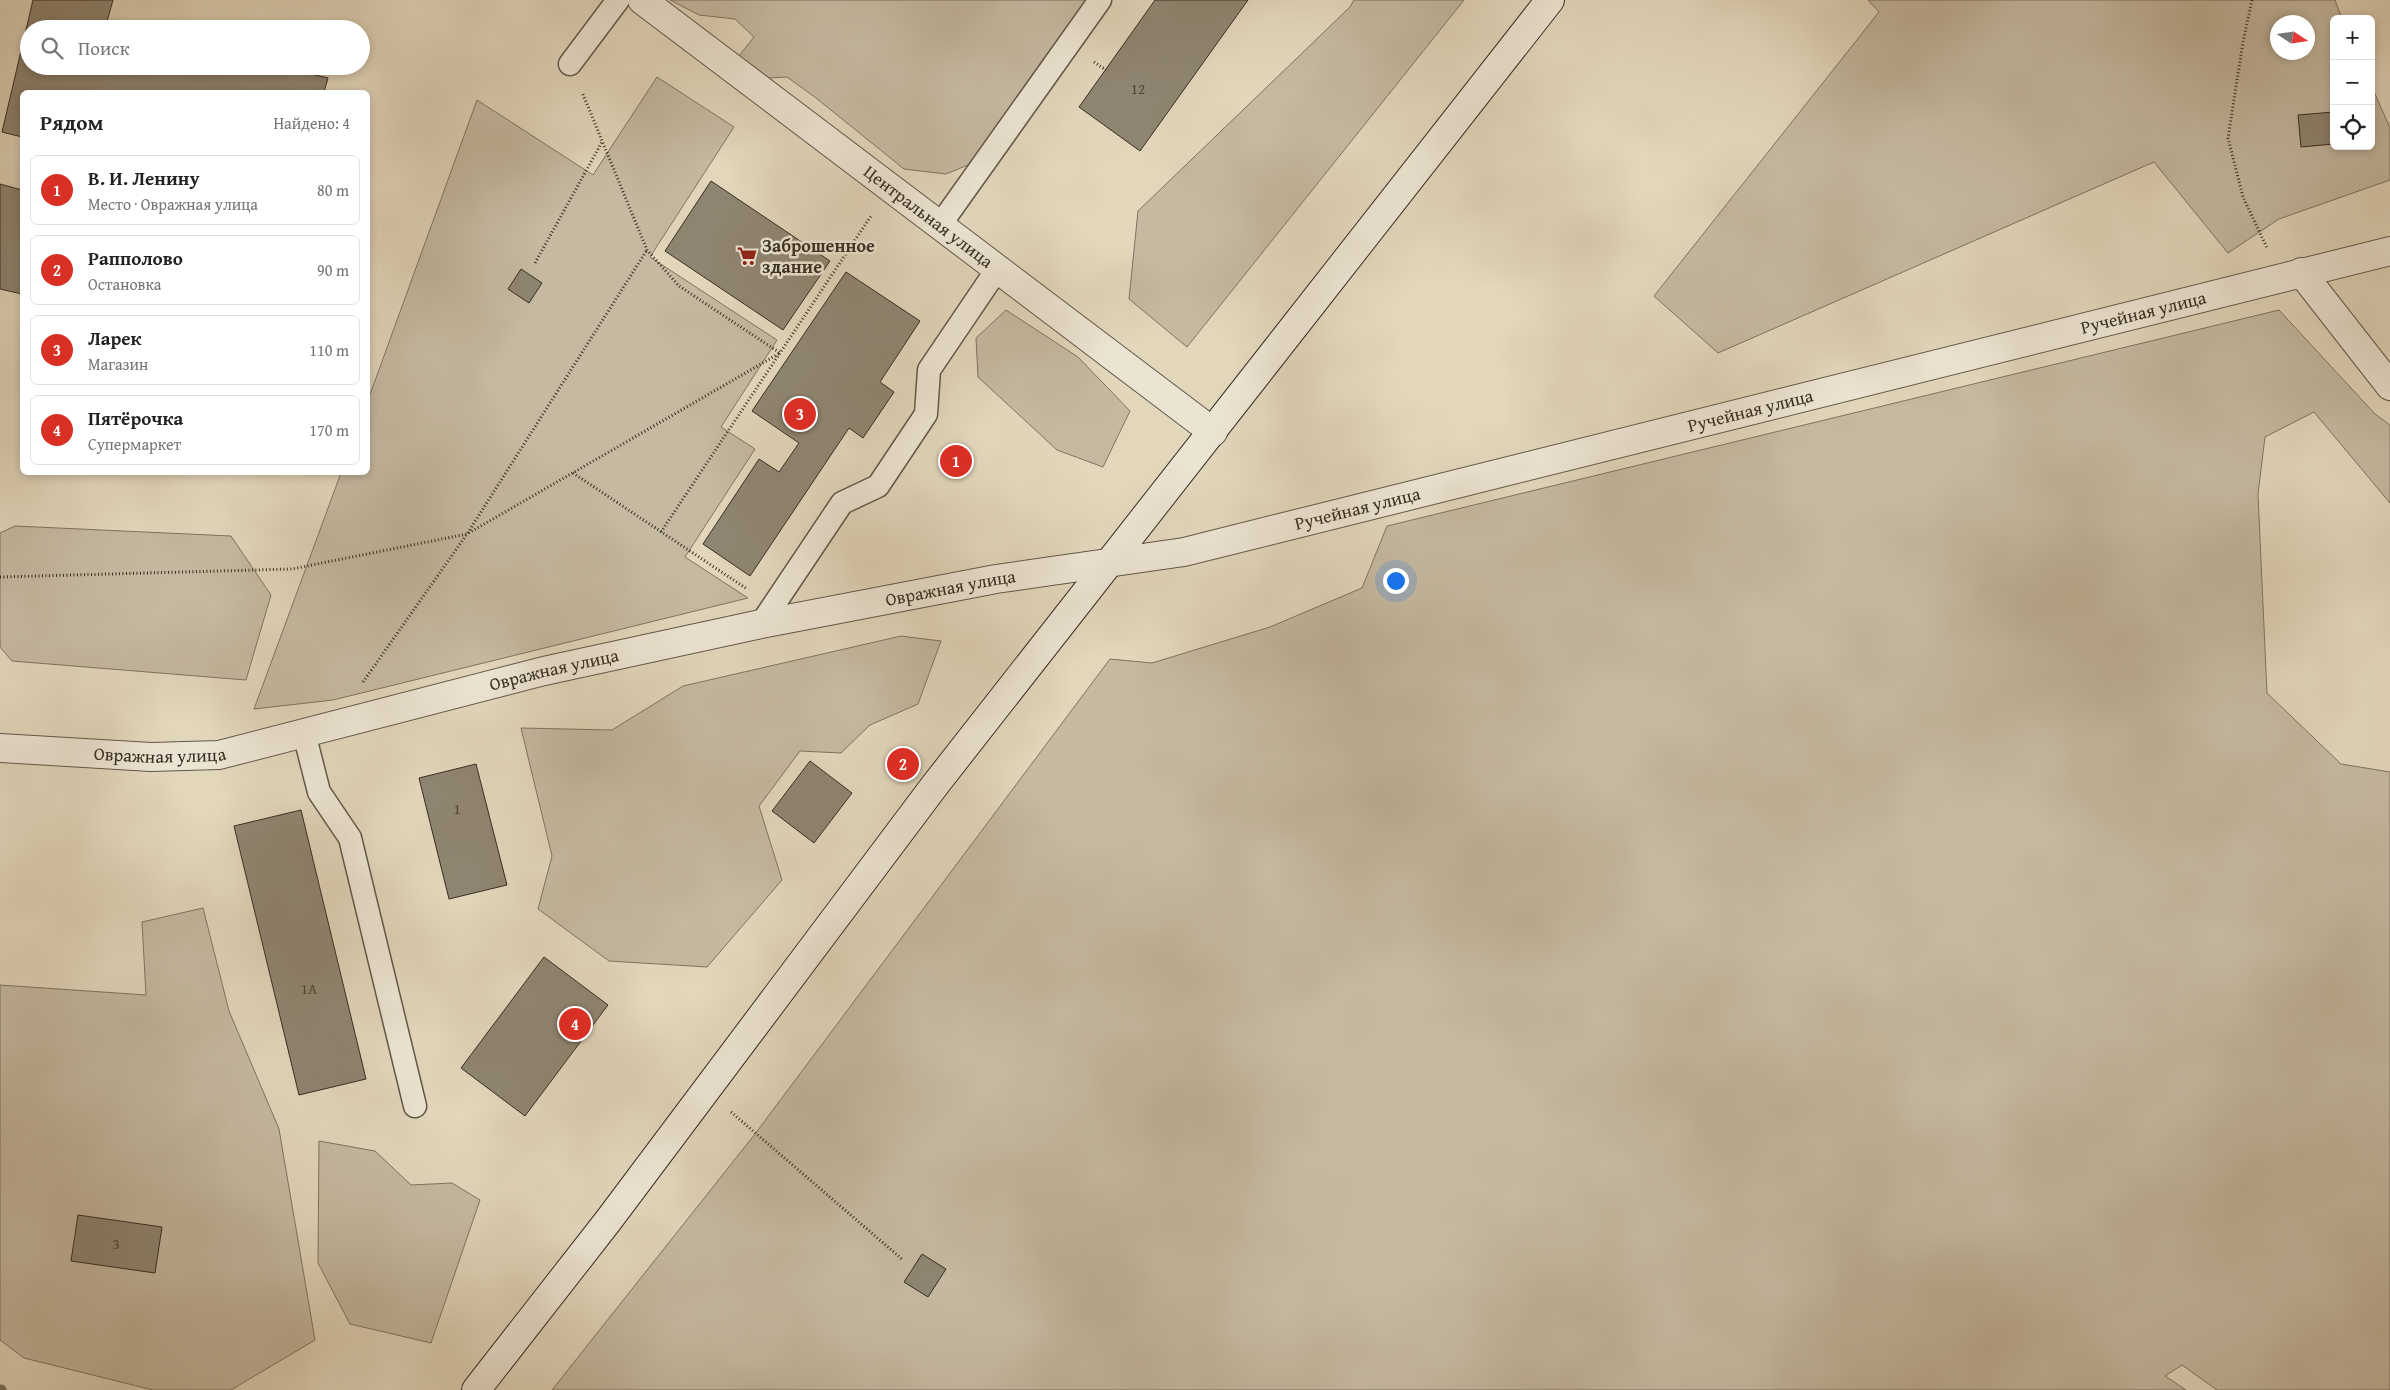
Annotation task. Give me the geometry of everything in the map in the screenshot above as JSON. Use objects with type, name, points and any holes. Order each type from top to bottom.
[{"type":"street","name":"Центральная улица","points":[[642,0],[1213,432]]},
{"type":"street","points":[[476,1390],[608,1221],[935,785],[1550,0]]},
{"type":"street","name":"Ручейная улица","points":[[1109,564],[1184,552],[2390,250]]},
{"type":"street","points":[[2291,275],[2390,386]]},
{"type":"street","name":"Овражная улица","points":[[0,748],[151,757],[219,755],[334,724],[767,615],[996,579],[1109,564]]},
{"type":"lane","points":[[570,64],[618,0]]},
{"type":"lane","points":[[940,225],[1100,0]]},
{"type":"lane","points":[[767,615],[842,504],[878,486],[916,430],[926,414],[929,370],[998,268]]},
{"type":"lane","points":[[304,733],[319,792],[350,838],[415,1106]]},
{"type":"path","points":[[2252,0],[2228,138],[2243,197],[2291,275]]},
{"type":"path","points":[[570,64],[647,250],[679,286],[780,353]]},
{"type":"path","points":[[535,263],[602,142]]},
{"type":"path","points":[[662,532],[890,187]]},
{"type":"path","points":[[334,724],[467,534],[647,250]]},
{"type":"path","points":[[0,577],[292,568],[467,534],[780,353]]},
{"type":"path","points":[[573,472],[662,532],[767,615]]},
{"type":"path","points":[[706,1090],[902,1260]]},
{"type":"shaded area","points":[[670,0],[1092,0],[980,160],[946,174],[904,169],[787,77],[769,78],[739,56],[754,37],[735,19],[699,15]]},
{"type":"shaded area","points":[[1354,0],[1464,0],[1187,347],[1129,299],[1138,211],[1350,7]]},
{"type":"shaded area","points":[[1868,0],[2335,0],[2341,15],[2330,15],[2330,150],[2375,150],[2375,94],[2390,128],[2390,180],[2279,219],[2228,253],[2154,162],[1718,353],[1654,296],[1879,12]]},
{"type":"shaded area","points":[[657,77],[734,127],[650,257],[777,340],[721,427],[755,449],[685,557],[748,598],[333,700],[254,709],[340,475],[370,475],[370,394],[477,100],[593,175]]},
{"type":"shaded area","points":[[1006,310],[1078,357],[1130,411],[1103,467],[1057,450],[978,377],[976,338]]},
{"type":"shaded area","points":[[2279,310],[2375,414],[2390,425],[2390,503],[2314,412],[2265,437],[2258,494],[2267,693],[2341,764],[2390,772],[2390,1390],[2217,1390],[2182,1365],[2165,1376],[2186,1390],[552,1390],[755,1134],[1110,659],[1152,663],[1270,627],[1362,588],[1387,526]]},
{"type":"shaded area","points":[[15,526],[231,536],[271,595],[246,680],[12,661],[0,647],[0,533]]},
{"type":"shaded area","points":[[901,636],[941,641],[918,704],[870,725],[841,753],[800,751],[759,806],[782,880],[707,967],[609,961],[538,909],[552,856],[521,728],[612,730],[683,686]]},
{"type":"shaded area","points":[[203,908],[229,1011],[279,1129],[315,1340],[231,1390],[153,1390],[24,1358],[0,1340],[0,985],[146,995],[142,922]]},
{"type":"shaded area","points":[[319,1141],[375,1151],[411,1185],[452,1183],[480,1200],[431,1343],[350,1324],[318,1263]]},
{"type":"building","points":[[33,0],[113,0],[107,20],[28,20]]},
{"type":"building","points":[[1155,0],[1248,0],[1140,151],[1079,107]]},
{"type":"building","points":[[20,55],[20,75],[316,75],[328,78],[325,90],[20,90],[20,136],[2,132]]},
{"type":"building","points":[[2330,112],[2330,144],[2301,147],[2298,115]]},
{"type":"building","name":"Заброшенное здание","points":[[711,181],[830,261],[783,330],[665,251]]},
{"type":"building","points":[[0,184],[20,189],[20,294],[0,289]]},
{"type":"building","points":[[521,269],[542,283],[529,303],[508,289]]},
{"type":"building","points":[[846,272],[920,321],[880,382],[894,392],[863,438],[849,428],[750,576],[703,544],[759,459],[779,472],[799,443],[752,411]]},
{"type":"building","points":[[810,761],[852,793],[814,843],[772,811]]},
{"type":"building","points":[[476,764],[507,885],[449,899],[419,778]]},
{"type":"building","points":[[301,810],[366,1079],[299,1095],[234,826]]},
{"type":"building","points":[[544,957],[608,1005],[525,1116],[461,1068]]},
{"type":"building","points":[[78,1215],[162,1227],[155,1273],[71,1261]]},
{"type":"building","points":[[922,1254],[946,1269],[928,1297],[904,1282]]},
{"type":"place","name":"Заброшенное здание","points":[[747,256]]},
{"type":"place","name":"Ларек","points":[[800,414]]},
{"type":"place","name":"В. И. Ленину","points":[[956,461]]},
{"type":"place","name":"Рапполово","points":[[903,764]]},
{"type":"place","name":"Пятёрочка","points":[[575,1024]]}]
